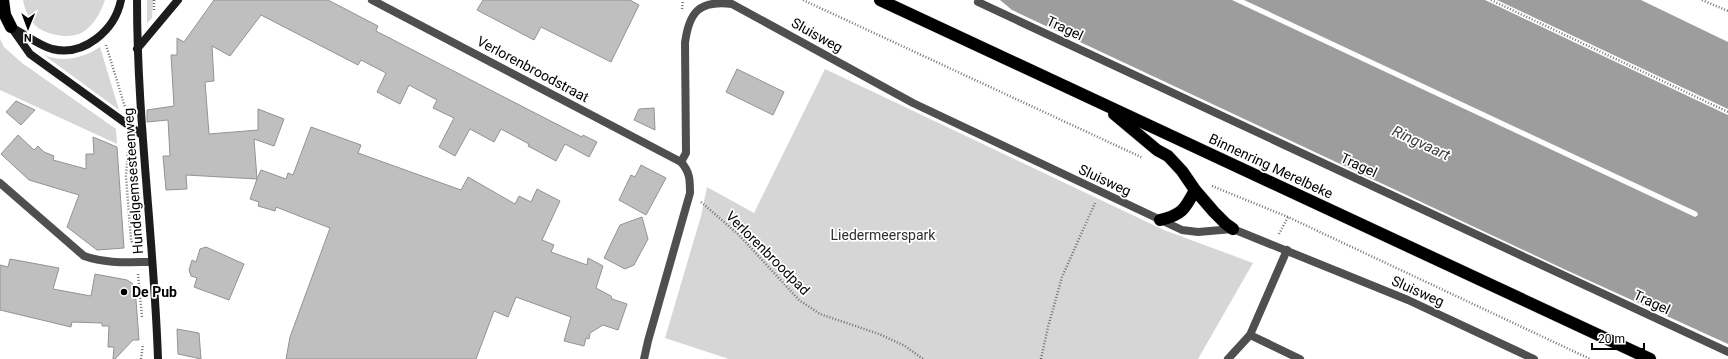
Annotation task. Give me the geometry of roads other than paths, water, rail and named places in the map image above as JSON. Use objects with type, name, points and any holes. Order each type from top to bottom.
[{"type":"highway","points":[[3,0],[5,15],[11,27]]},
{"type":"highway","name":"Binnenring Merelbeke","points":[[880,0],[1650,359]]},
{"type":"highway","points":[[1101,103],[1157,150],[1168,156],[1226,224],[1233,229]]},
{"type":"highway","points":[[1160,220],[1174,217],[1186,207],[1192,185]]},
{"type":"main road","points":[[11,27],[40,44],[52,49],[69,50],[82,47],[97,38],[112,23],[121,0]]},
{"type":"main road","name":"Hundelgemsesteenweg","points":[[137,0],[137,50],[158,359]]},
{"type":"main road","points":[[137,50],[178,0]]},
{"type":"main road","points":[[11,27],[30,54],[142,135]]},
{"type":"street","name":"Verlorenbroodstraat","points":[[372,0],[681,162]]},
{"type":"street","name":"Sluisweg","points":[[681,162],[686,153],[685,43],[687,27],[693,14],[702,6],[717,2],[732,4],[913,104],[1182,230],[1198,232],[1233,229],[1274,244],[1408,300],[1534,359]]},
{"type":"street","name":"Tragel","points":[[978,2],[1728,352]]},
{"type":"street","points":[[644,359],[690,193],[690,177],[687,168],[681,162]]},
{"type":"street","points":[[0,182],[84,256],[92,259],[110,261],[152,262]]},
{"type":"street","points":[[1228,359],[1250,335],[1287,250]]},
{"type":"street","points":[[1250,335],[1300,359]]},
{"type":"water","name":"Ringvaart","points":[[1000,0],[1232,0],[1695,217],[1698,215],[1697,212],[1244,0],[1485,0],[1728,115],[1728,344],[1566,270],[1012,10]]},
{"type":"water","points":[[1497,0],[1641,0],[1728,42],[1728,109]]},
{"type":"place","name":"De Pub","points":[[124,292]]},
{"type":"park label","name":"Liedermeerspark","points":[[883,235]]}]
